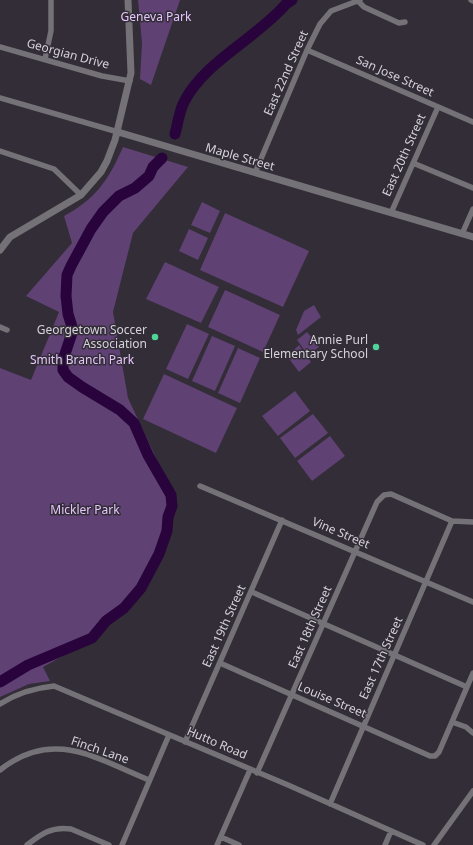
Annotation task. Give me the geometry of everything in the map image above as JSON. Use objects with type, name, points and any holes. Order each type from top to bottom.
[{"type":"street","points":[[45,59],[52,31],[51,0]]},
{"type":"street","points":[[1,247],[10,237],[30,224],[66,205],[80,195],[101,172],[107,161],[118,132],[130,81],[131,65],[128,0]]},
{"type":"street","points":[[359,0],[364,7],[399,23],[405,22]]},
{"type":"street","name":"East 22nd Street","points":[[255,173],[307,50],[320,24],[331,11],[359,0]]},
{"type":"street","name":"Georgian Drive","points":[[0,46],[102,76],[130,81]]},
{"type":"street","name":"San Jose Street","points":[[307,50],[473,122]]},
{"type":"street","name":"Maple Street","points":[[0,98],[473,237]]},
{"type":"street","name":"East 20th Street","points":[[391,212],[438,107]]},
{"type":"street","points":[[0,151],[54,169],[80,195]]},
{"type":"street","points":[[413,163],[473,188]]},
{"type":"street","points":[[462,234],[473,209]]},
{"type":"street","points":[[0,326],[7,330]]},
{"type":"street","name":"Vine Street","points":[[200,486],[354,550],[473,602]]},
{"type":"street","name":"East 18th Street","points":[[257,773],[354,550],[377,502],[384,494],[391,494],[452,521]]},
{"type":"street","name":"East 19th Street","points":[[185,742],[252,592],[282,520]]},
{"type":"street","points":[[452,521],[473,522]]},
{"type":"street","name":"East 17th Street","points":[[330,804],[452,521]]},
{"type":"street","points":[[252,592],[467,687]]},
{"type":"street","name":"Louise Street","points":[[220,663],[430,756],[435,756],[452,722]]},
{"type":"street","points":[[473,673],[452,722],[466,727],[473,733]]},
{"type":"street","name":"Hutto Road","points":[[0,704],[18,693],[32,689],[54,686],[423,845]]},
{"type":"street","points":[[122,845],[169,735]]},
{"type":"street","name":"Finch Lane","points":[[0,770],[15,758],[27,753],[50,748],[63,748],[89,755],[149,780]]},
{"type":"street","points":[[217,845],[250,770]]},
{"type":"street","points":[[434,845],[473,791]]},
{"type":"street","points":[[28,845],[45,832],[64,828],[77,831],[109,845]]},
{"type":"street","points":[[385,845],[391,831]]},
{"type":"street","points":[[221,837],[239,845]]},
{"type":"green space","name":"Geneva Park","points":[[138,0],[180,0],[151,85],[140,79],[142,43]]},
{"type":"green space","name":"Mickler Park","points":[[123,147],[188,167],[133,233],[113,312],[128,398],[172,492],[171,525],[161,556],[139,595],[97,637],[43,667],[50,681],[29,684],[0,697],[0,368],[31,380],[59,312],[26,296],[72,243],[64,216],[85,203],[100,187],[107,178]]},
{"type":"green space","points":[[202,202],[220,211],[210,233],[191,225]]},
{"type":"green space","points":[[225,213],[309,251],[283,307],[200,270]]},
{"type":"green space","points":[[189,229],[208,238],[198,260],[179,251]]},
{"type":"green space","points":[[165,262],[219,287],[201,323],[146,299]]},
{"type":"green space","points":[[225,290],[280,315],[263,352],[208,327]]},
{"type":"green space","points":[[314,305],[321,317],[298,335],[296,330],[304,311]]},
{"type":"green space","points":[[187,324],[209,334],[188,379],[166,369]]},
{"type":"green space","points":[[307,332],[319,347],[308,355],[297,340]]},
{"type":"green space","points":[[212,336],[235,346],[215,391],[192,381]]},
{"type":"green space","points":[[299,345],[311,362],[299,372],[287,356]]},
{"type":"green space","points":[[238,348],[260,358],[240,403],[218,393]]},
{"type":"green space","points":[[164,374],[237,408],[216,453],[143,419]]},
{"type":"green space","points":[[295,391],[310,411],[278,436],[262,416]]},
{"type":"green space","points":[[313,414],[328,433],[295,458],[280,438]]},
{"type":"green space","points":[[330,436],[345,456],[312,481],[297,461]]},
{"type":"waterway","points":[[175,134],[184,102],[204,75],[217,62],[261,28],[292,0]]},
{"type":"waterway","points":[[0,682],[28,665],[92,638],[106,621],[124,608],[141,588],[159,554],[167,531],[168,517],[172,506],[171,495],[148,455],[134,423],[120,410],[68,377],[63,370],[63,360],[73,330],[68,314],[66,296],[67,275],[71,266],[91,229],[103,212],[119,196],[135,188],[149,176],[153,167],[162,158]]},
{"type":"place","name":"Georgetown Soccer Association","points":[[155,337]]},
{"type":"place","name":"Annie Purl Elementary School","points":[[376,347]]},
{"type":"park label","name":"Smith Branch Park","points":[[82,360]]}]
